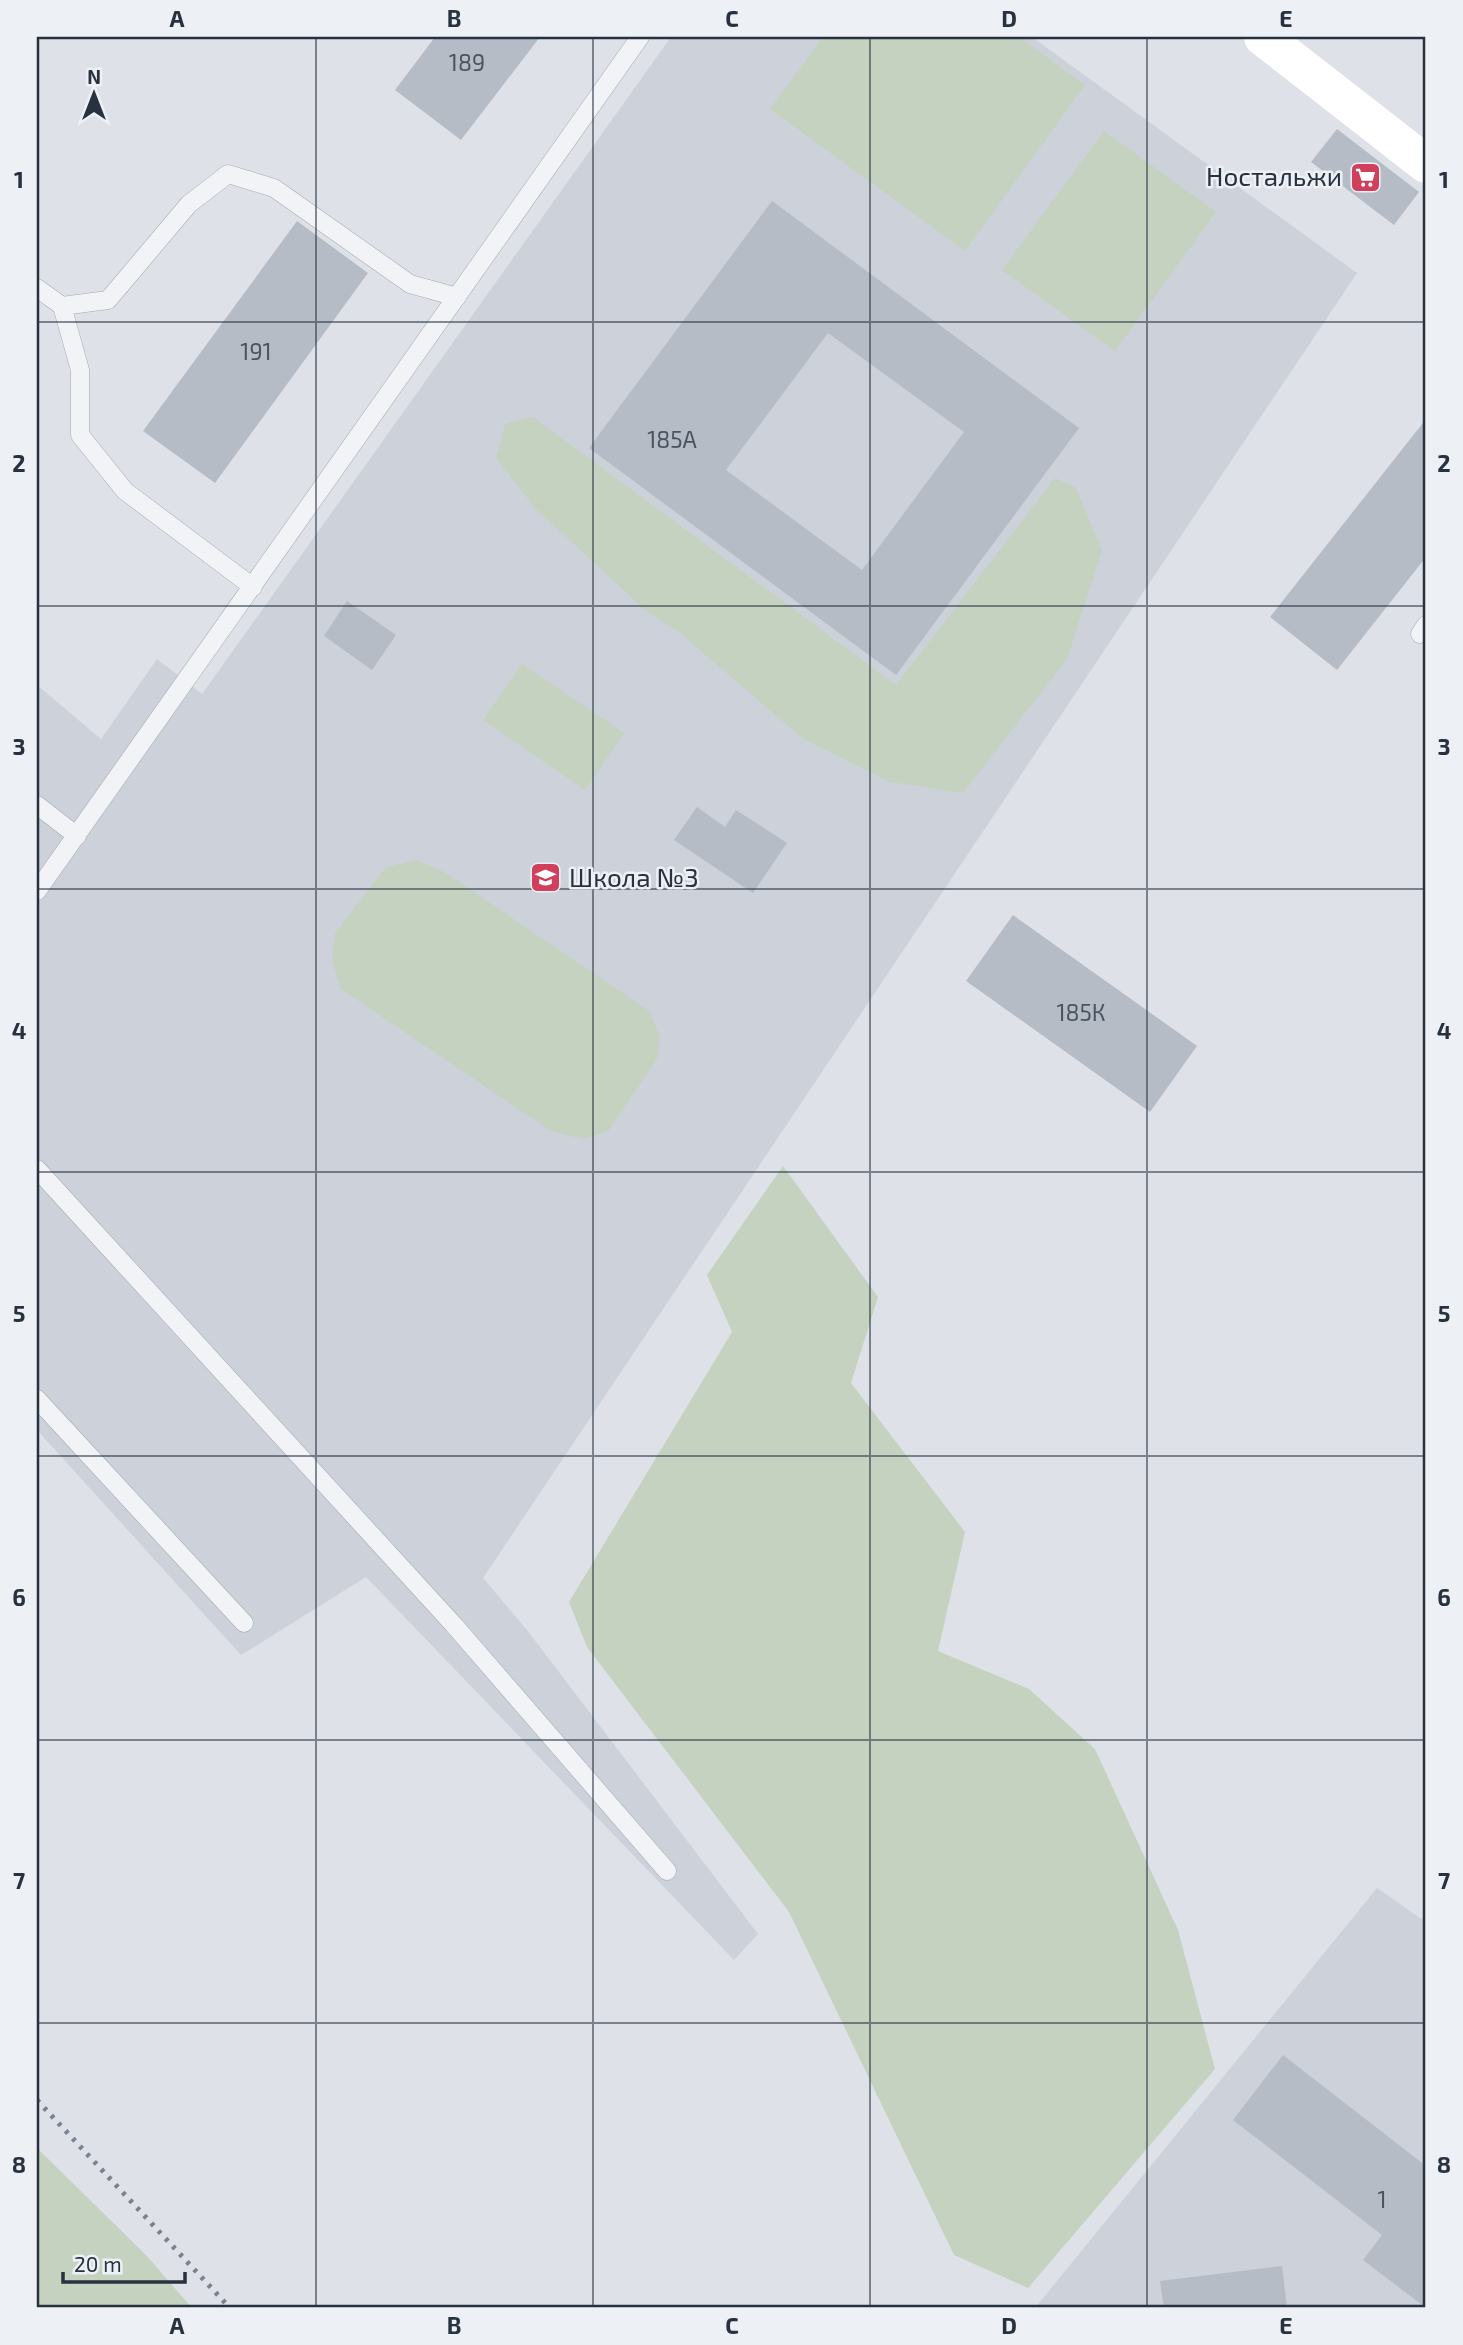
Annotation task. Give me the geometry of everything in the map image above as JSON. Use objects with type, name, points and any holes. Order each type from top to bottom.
[{"type":"main road","points":[[1263,37],[1426,163]]},
{"type":"lane","points":[[37,891],[640,37]]},
{"type":"lane","points":[[62,306],[108,300],[189,204],[228,174],[274,188],[410,284],[457,297]]},
{"type":"lane","points":[[37,288],[62,306],[80,370],[80,435],[125,491],[253,587]]},
{"type":"lane","points":[[37,805],[77,836]]},
{"type":"lane","points":[[37,1169],[453,1624],[667,1871]]},
{"type":"lane","points":[[37,1399],[244,1623]]},
{"type":"shaded area","name":"Школа №3","points":[[671,37],[1032,37],[1357,273],[483,1578],[527,1630],[758,1934],[734,1960],[366,1577],[241,1655],[37,1430],[37,685],[101,739],[157,659],[202,694]]},
{"type":"shaded area","points":[[1377,1888],[1426,1922],[1426,2308],[1035,2308]]},
{"type":"green space","points":[[823,37],[1019,37],[1085,85],[965,251],[770,109]]},
{"type":"green space","points":[[1104,131],[1216,212],[1115,351],[1002,270]]},
{"type":"green space","points":[[533,417],[896,685],[1055,478],[1075,487],[1102,550],[1067,659],[963,793],[890,782],[802,738],[680,633],[645,610],[536,509],[496,458],[505,424]]},
{"type":"green space","points":[[522,664],[624,733],[585,790],[483,720]]},
{"type":"green space","points":[[417,860],[446,873],[649,1011],[660,1037],[657,1059],[608,1131],[583,1139],[551,1131],[341,989],[332,961],[335,933],[386,867]]},
{"type":"green space","points":[[783,1166],[878,1297],[851,1383],[965,1532],[938,1651],[1029,1689],[1095,1749],[1178,1930],[1215,2069],[1028,2288],[954,2255],[789,1912],[587,1647],[569,1602],[732,1332],[707,1275]]},
{"type":"green space","points":[[37,2148],[146,2255],[192,2308],[37,2308]]},
{"type":"building","points":[[435,37],[540,37],[461,140],[395,90]]},
{"type":"building","name":"Ностальжи","points":[[1337,129],[1419,192],[1394,225],[1311,162]]},
{"type":"building","points":[[772,201],[1079,428],[896,675],[589,448]],"holes":[[[828,333],[964,432],[862,570],[726,470]]]},
{"type":"building","points":[[297,221],[368,273],[215,483],[143,431]]},
{"type":"building","points":[[1426,419],[1426,557],[1337,670],[1270,617]]},
{"type":"building","points":[[347,601],[396,635],[372,670],[324,636]]},
{"type":"building","points":[[697,807],[725,827],[736,810],[787,843],[753,893],[674,840]]},
{"type":"building","points":[[1013,915],[1197,1046],[1150,1112],[966,981]]},
{"type":"building","points":[[1283,2055],[1426,2166],[1426,2308],[1363,2260],[1382,2235],[1233,2120]]},
{"type":"building","points":[[1282,2266],[1287,2308],[1164,2308],[1160,2281]]},
{"type":"railway","points":[[37,2100],[230,2308]]},
{"type":"place","name":"Ностальжи","points":[[1365,177]]},
{"type":"place","name":"Школа №3","points":[[546,878]]}]
